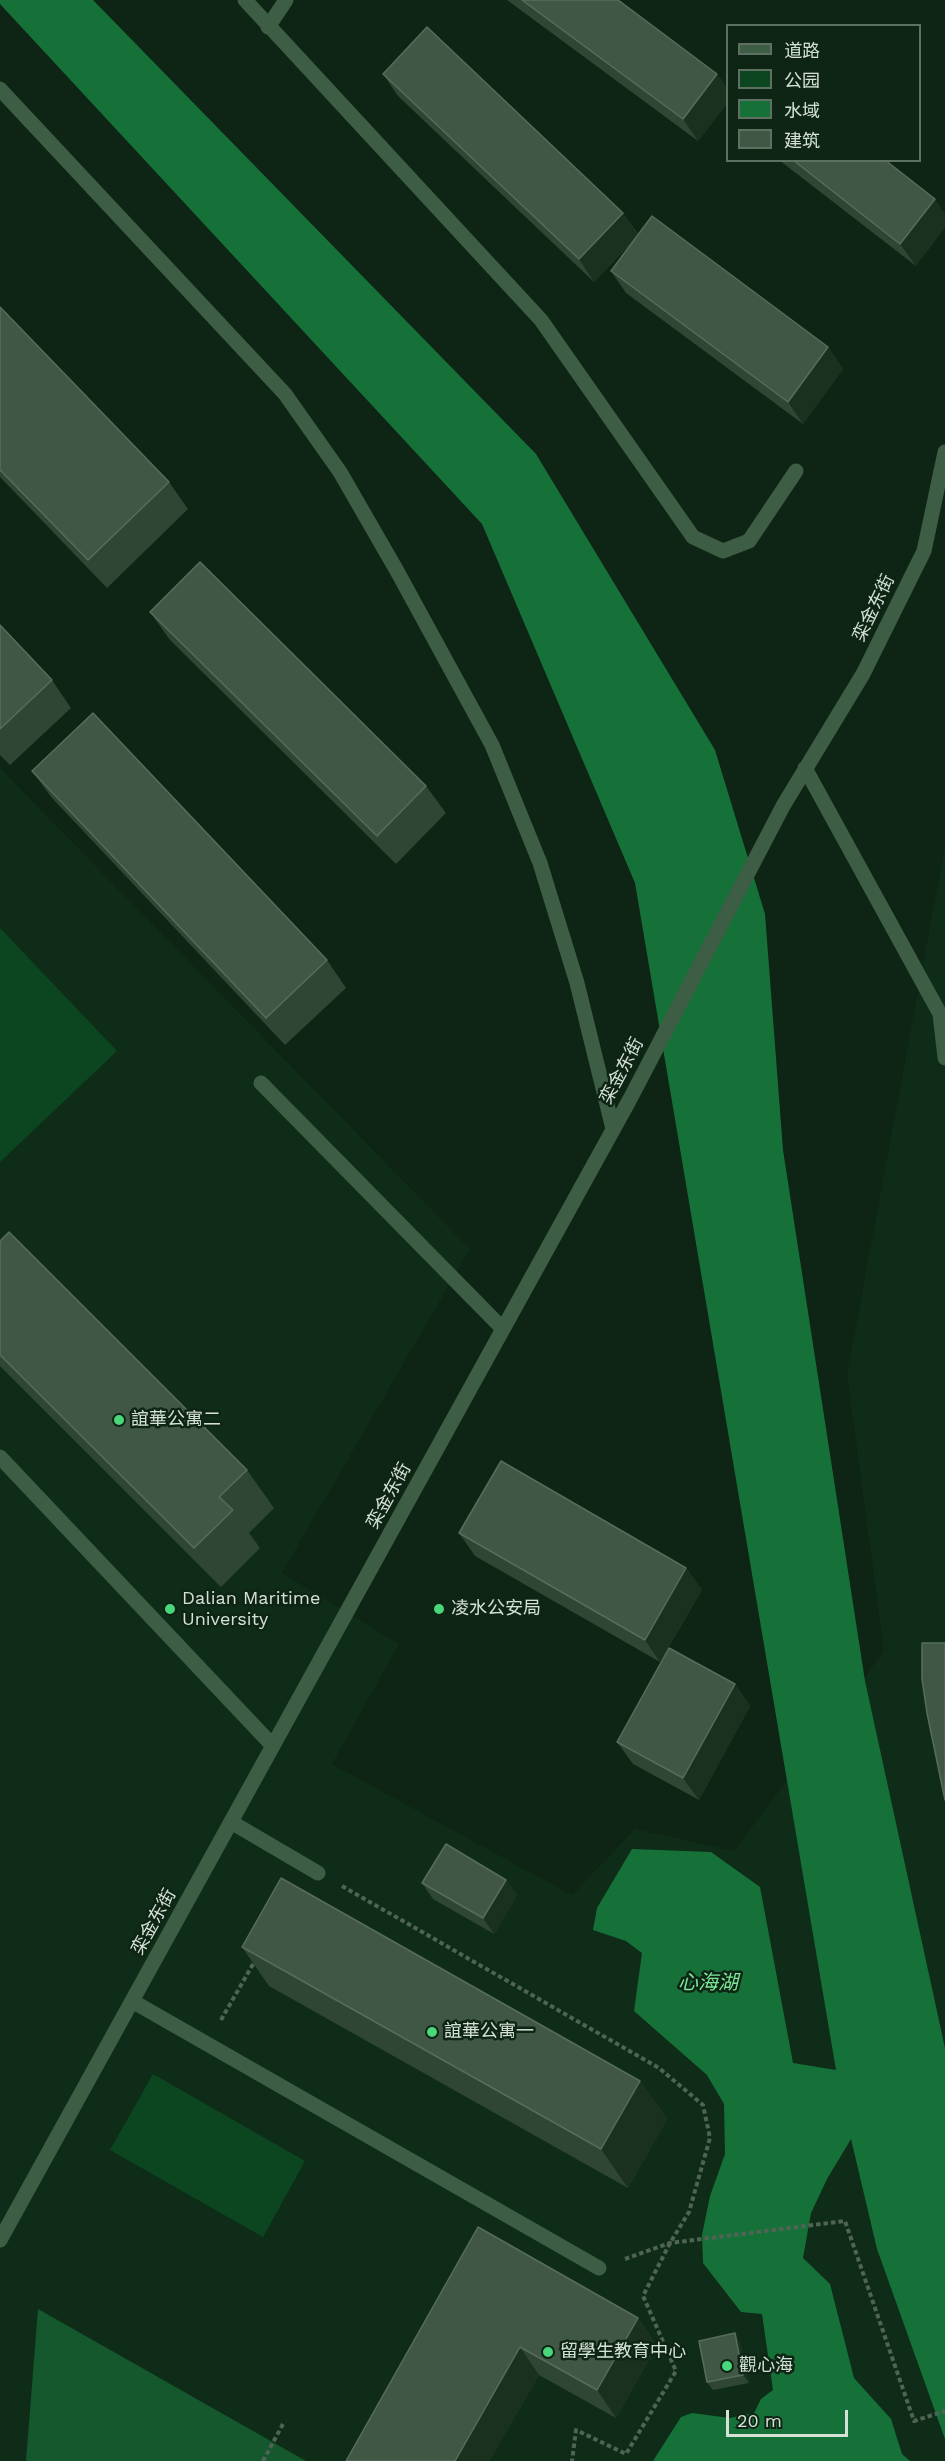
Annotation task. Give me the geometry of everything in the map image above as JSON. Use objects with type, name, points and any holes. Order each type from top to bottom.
[{"type":"street","points":[[245,0],[541,320],[693,537],[723,551],[749,541],[796,471]]},
{"type":"street","points":[[268,27],[286,0]]},
{"type":"street","points":[[0,89],[285,394],[340,472],[445,656],[496,756],[540,863],[577,983],[607,1095],[613,1129]]},
{"type":"street","name":"栾金东街","points":[[0,2240],[630,1099],[783,807],[863,674],[924,551],[945,452]]},
{"type":"street","points":[[805,768],[943,1014],[945,1058]]},
{"type":"street","points":[[261,1083],[503,1329]]},
{"type":"street","points":[[0,1457],[273,1746]]},
{"type":"street","points":[[231,1822],[318,1873]]},
{"type":"street","points":[[132,2001],[599,2268]]},
{"type":"path","points":[[318,1873],[659,2068],[703,2105],[710,2138],[689,2212],[643,2296],[676,2371],[626,2454],[576,2430],[572,2461]]},
{"type":"path","points":[[207,2044],[258,1956]]},
{"type":"path","points":[[599,2268],[670,2243],[845,2221],[914,2421],[945,2410]]},
{"type":"path","points":[[263,2461],[283,2424]]},
{"type":"shaded area","name":"Dalian Maritime University","points":[[0,768],[470,1249],[282,1573],[399,1644],[332,1764],[572,1895],[635,1829],[734,1851],[884,1651],[847,1374],[945,846],[945,2461],[0,2461]]},
{"type":"shaded area","points":[[38,2309],[306,2461],[26,2461]]},
{"type":"green space","points":[[0,928],[117,1051],[0,1162]]},
{"type":"green space","points":[[153,2074],[305,2161],[263,2237],[110,2150]]},
{"type":"water","name":"心海湖","points":[[0,0],[93,0],[536,454],[715,750],[765,914],[783,1150],[865,1681],[945,2048],[945,2439],[877,2249],[851,2139],[827,2179],[811,2213],[803,2258],[830,2284],[854,2378],[891,2419],[902,2454],[910,2461],[653,2461],[681,2417],[692,2413],[730,2418],[754,2413],[761,2399],[773,2390],[762,2314],[741,2312],[703,2263],[702,2235],[710,2196],[725,2154],[724,2104],[707,2075],[634,2011],[642,1953],[626,1941],[593,1930],[597,1908],[632,1849],[711,1852],[760,1887],[793,2063],[836,2070],[635,883],[482,524],[0,4]]},
{"type":"building","points":[[522,0],[618,0],[717,74],[683,119]]},
{"type":"building","points":[[427,27],[623,213],[579,259],[383,74]]},
{"type":"building","points":[[796,162],[888,162],[935,199],[900,244]]},
{"type":"building","points":[[652,216],[828,347],[788,402],[611,271]]},
{"type":"building","points":[[0,307],[169,482],[88,560],[0,470]]},
{"type":"building","points":[[200,562],[426,786],[377,836],[150,612]]},
{"type":"building","points":[[0,625],[52,680],[0,729]]},
{"type":"building","points":[[93,713],[327,960],[266,1018],[32,771]]},
{"type":"building","name":"誼華公寓二","points":[[9,1232],[247,1470],[219,1497],[233,1510],[194,1548],[0,1355],[0,1241]]},
{"type":"building","points":[[501,1461],[686,1568],[645,1640],[459,1533]]},
{"type":"building","points":[[922,1643],[945,1643],[945,1800],[922,1679]]},
{"type":"building","points":[[669,1648],[735,1684],[683,1778],[617,1742]]},
{"type":"building","points":[[446,1844],[506,1880],[483,1918],[422,1883]]},
{"type":"building","name":"誼華公寓一","points":[[281,1878],[640,2081],[601,2149],[242,1947]]},
{"type":"building","name":"留學生教育中心","points":[[478,2227],[638,2318],[597,2390],[520,2347],[455,2461],[346,2461]]},
{"type":"building","name":"觀心海","points":[[735,2333],[743,2375],[707,2382],[699,2341]]},
{"type":"place","name":"誼華公寓二","points":[[119,1420]]},
{"type":"place","name":"Dalian Maritime University","points":[[170,1609]]},
{"type":"place","name":"凌水公安局","points":[[439,1609]]},
{"type":"place","name":"誼華公寓一","points":[[432,2032]]},
{"type":"place","name":"留學生教育中心","points":[[548,2352]]},
{"type":"place","name":"觀心海","points":[[727,2366]]}]
